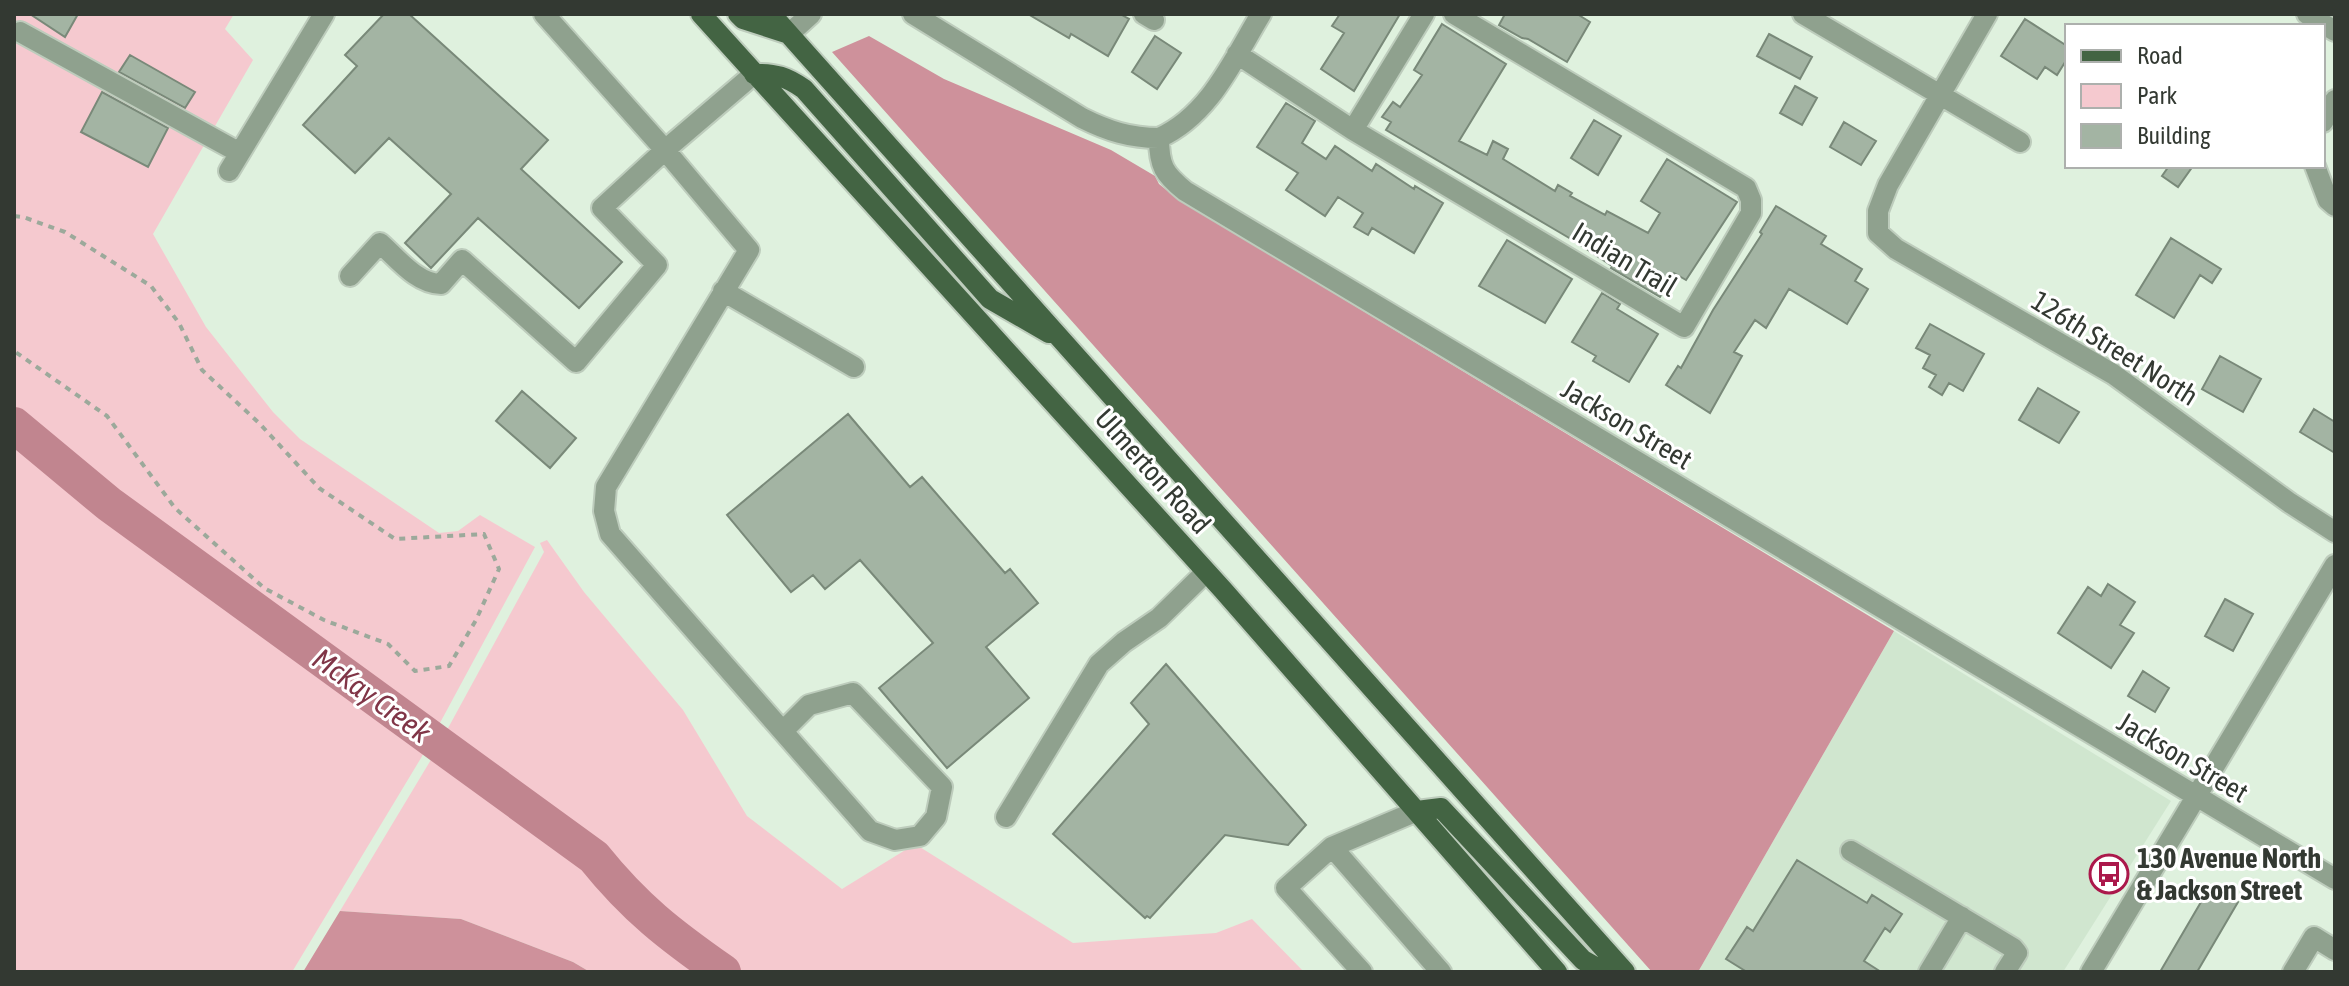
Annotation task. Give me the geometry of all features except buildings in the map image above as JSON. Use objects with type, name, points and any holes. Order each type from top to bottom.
[{"type":"main road","name":"Ulmerton Road","points":[[701,14],[1206,572],[1557,972]]},
{"type":"main road","points":[[738,14],[743,19],[789,34]]},
{"type":"main road","name":"Ulmerton Road","points":[[771,14],[1625,972]]},
{"type":"main road","points":[[754,74],[774,73],[804,89],[990,299],[1066,343]]},
{"type":"main road","points":[[1417,811],[1441,808],[1583,960],[1604,972]]},
{"type":"street","points":[[20,32],[234,162],[324,14]]},
{"type":"street","points":[[544,14],[749,250],[606,487],[604,511],[610,534],[870,831],[895,840],[920,836],[936,817],[942,787],[853,693],[809,705],[783,731]]},
{"type":"street","points":[[789,34],[811,14]]},
{"type":"street","points":[[913,14],[1095,124],[1135,138],[1159,138],[1198,113],[1261,14]]},
{"type":"street","points":[[1353,130],[1424,14]]},
{"type":"street","name":"Indian Trail","points":[[1237,54],[1353,130],[1684,327],[1751,213],[1751,200],[1746,188],[1454,14]]},
{"type":"street","points":[[1803,14],[2020,142]]},
{"type":"street","points":[[1940,96],[1987,14]]},
{"type":"street","points":[[350,276],[380,243],[430,284],[441,284],[462,260],[576,362],[657,265],[602,208],[754,74]]},
{"type":"street","name":"126th Street North","points":[[1940,96],[1888,185],[1878,211],[1878,233],[1896,249],[2113,374],[2290,503],[2335,532]]},
{"type":"street","points":[[2325,118],[2335,100]]},
{"type":"street","name":"Jackson Street","points":[[1159,138],[1159,156],[1166,176],[1185,191],[2335,879]]},
{"type":"street","points":[[2316,168],[2328,200],[2335,206]]},
{"type":"street","points":[[723,291],[854,367]]},
{"type":"street","points":[[2091,972],[2335,565]]},
{"type":"street","points":[[1006,817],[1099,664],[1159,618],[1206,572]]},
{"type":"street","points":[[1362,972],[1286,888],[1332,847],[1417,811]]},
{"type":"street","points":[[1332,847],[1441,972]]},
{"type":"street","points":[[1851,851],[2017,953],[2005,972]]},
{"type":"street","points":[[1929,972],[1962,917]]},
{"type":"street","points":[[2293,972],[2314,937],[2335,950]]},
{"type":"path","points":[[14,216],[65,232],[151,286],[179,323],[202,370],[260,424],[319,488],[395,539],[484,534],[499,569],[476,620],[449,666],[415,671],[388,644],[324,620],[264,588],[175,508],[107,416],[14,351]]},
{"type":"shaded area","points":[[869,36],[944,79],[1111,150],[1155,176],[1159,184],[1179,200],[1894,631],[1698,972],[1652,972],[832,52]]},
{"type":"shaded area","points":[[1894,631],[2171,801],[2063,972],[1698,972]]},
{"type":"shaded area","points":[[340,911],[461,919],[573,962],[590,972],[303,972]]},
{"type":"green space","points":[[14,14],[234,14],[225,29],[253,60],[153,234],[206,327],[273,412],[300,439],[439,533],[458,531],[480,515],[535,547],[421,758],[292,972],[14,972]]},
{"type":"green space","points":[[547,540],[584,592],[683,710],[747,816],[842,889],[915,844],[1073,943],[1216,933],[1252,919],[1304,972],[590,972],[573,962],[461,919],[340,911],[429,763],[544,552],[540,543]]},
{"type":"waterway","name":"McKay Creek","points":[[14,425],[109,504],[594,857],[654,920],[723,972]]},
{"type":"place","name":"130 Avenue North & Jackson Street","points":[[2109,874]]}]
